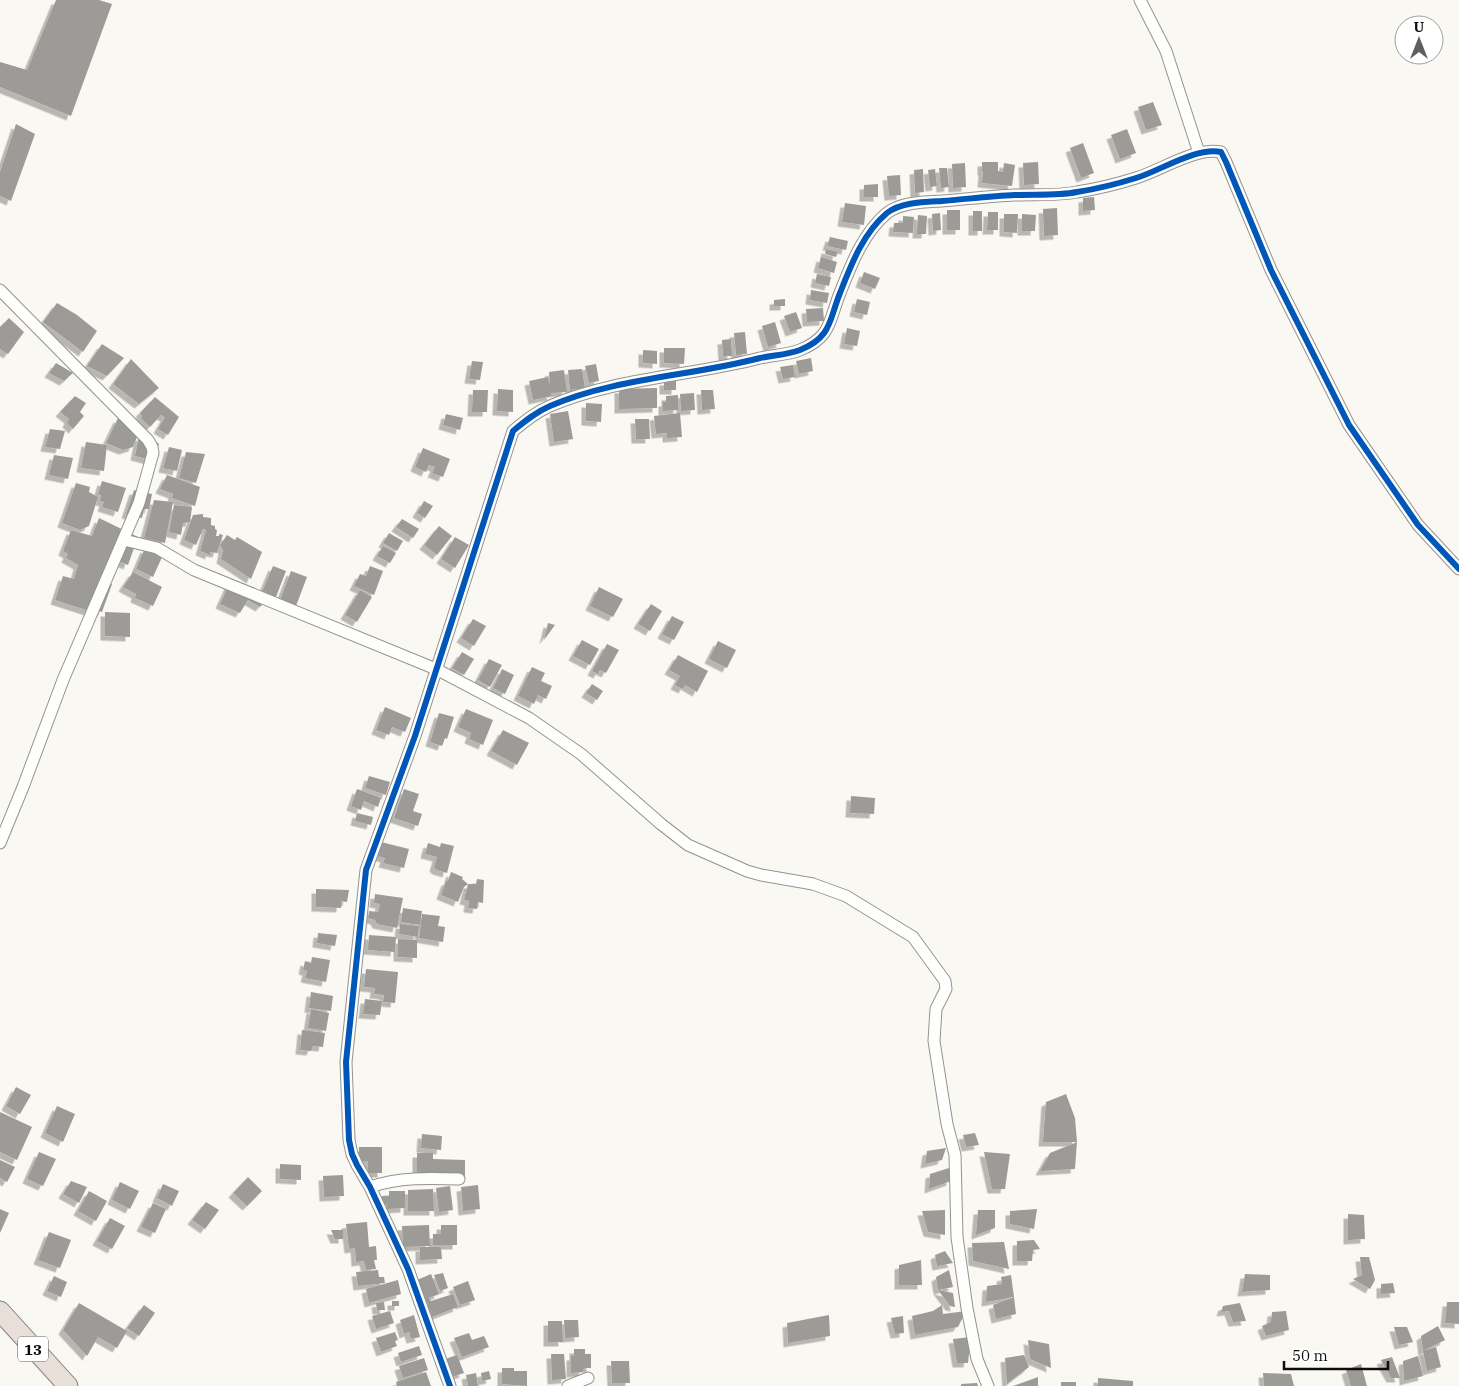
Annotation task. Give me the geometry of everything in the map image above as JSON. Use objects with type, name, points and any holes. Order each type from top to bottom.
[{"type":"highway","name":"13","points":[[0,1311],[68,1386]]},
{"type":"street","points":[[1140,0],[1166,51],[1199,153]]},
{"type":"street","points":[[450,1386],[408,1268],[370,1187],[352,1154],[346,1062],[364,883],[369,858],[415,736],[513,431],[533,415],[550,406],[597,390],[737,364],[764,357],[784,355],[816,342],[832,322],[839,296],[854,259],[874,225],[889,212],[903,206],[926,202],[1014,195],[1075,193],[1136,178],[1199,153],[1215,151],[1220,152],[1272,270],[1349,425],[1418,526],[1459,569]]},
{"type":"street","points":[[0,290],[144,435],[152,447],[153,454],[146,482],[124,540],[63,680],[0,843]]},
{"type":"street","points":[[124,540],[157,548],[194,570],[436,670],[528,718],[557,737],[581,754],[661,824],[688,844],[747,871],[813,884],[837,892],[905,931],[921,946],[946,980],[946,989],[936,1009],[934,1041],[947,1124],[955,1155],[957,1237],[967,1308],[977,1359],[988,1386]]},
{"type":"street","points":[[370,1187],[384,1182],[412,1179],[459,1179]]},
{"type":"street","points":[[568,1386],[588,1378]]},
{"type":"building","points":[[56,0],[99,0],[112,4],[71,116],[0,87],[0,62],[27,70]]},
{"type":"building","points":[[1153,102],[1162,125],[1146,130],[1138,107]]},
{"type":"building","points":[[16,124],[35,134],[11,201],[0,196],[0,172]]},
{"type":"building","points":[[1127,129],[1136,153],[1120,159],[1111,135]]},
{"type":"building","points":[[1083,143],[1094,173],[1081,178],[1070,148]]},
{"type":"building","points":[[982,162],[998,162],[998,171],[1003,172],[1004,163],[1015,165],[1012,186],[982,183]]},
{"type":"building","points":[[1038,162],[1039,184],[1024,185],[1023,163]]},
{"type":"building","points":[[965,163],[966,187],[953,188],[952,164]]},
{"type":"building","points":[[939,168],[947,168],[949,187],[941,188]]},
{"type":"building","points":[[923,169],[924,192],[915,193],[914,170]]},
{"type":"building","points":[[935,169],[937,186],[930,187],[928,170]]},
{"type":"building","points":[[900,175],[901,195],[889,196],[887,176]]},
{"type":"building","points":[[878,184],[878,197],[864,197],[864,185]]},
{"type":"building","points":[[1094,197],[1095,210],[1083,211],[1083,198]]},
{"type":"building","points":[[845,203],[866,206],[864,225],[842,222]]},
{"type":"building","points":[[1057,208],[1058,235],[1044,236],[1043,209]]},
{"type":"building","points":[[947,210],[960,210],[960,230],[947,230]]},
{"type":"building","points":[[973,211],[982,211],[982,231],[973,231]]},
{"type":"building","points":[[988,212],[998,212],[998,230],[987,230]]},
{"type":"building","points":[[940,213],[941,230],[933,231],[932,214]]},
{"type":"building","points":[[1004,214],[1018,214],[1017,233],[1004,232]]},
{"type":"building","points":[[1022,214],[1036,215],[1035,231],[1022,231]]},
{"type":"building","points":[[918,215],[927,216],[926,234],[917,234]]},
{"type":"building","points":[[903,216],[914,217],[913,233],[893,232],[894,223],[903,223]]},
{"type":"building","points":[[830,237],[848,241],[846,250],[827,246]]},
{"type":"building","points":[[826,249],[838,252],[836,257],[825,254]]},
{"type":"building","points":[[821,257],[837,262],[834,273],[818,268]]},
{"type":"building","points":[[864,272],[880,278],[875,289],[860,283]]},
{"type":"building","points":[[817,274],[831,277],[829,286],[815,283]]},
{"type":"building","points":[[811,290],[829,293],[827,303],[810,300]]},
{"type":"building","points":[[785,299],[785,306],[774,306],[774,300]]},
{"type":"building","points":[[857,299],[870,302],[867,315],[854,312]]},
{"type":"building","points":[[57,303],[77,315],[97,331],[83,352],[43,322]]},
{"type":"building","points":[[823,308],[824,321],[807,322],[806,309]]},
{"type":"building","points":[[796,312],[802,328],[790,332],[784,316]]},
{"type":"building","points":[[9,318],[24,332],[8,354],[0,349],[0,327]]},
{"type":"building","points":[[775,322],[781,343],[768,347],[762,326]]},
{"type":"building","points":[[847,328],[860,331],[857,346],[844,344]]},
{"type":"building","points":[[745,332],[747,354],[736,355],[734,333]]},
{"type":"building","points":[[731,339],[732,356],[723,356],[722,340]]},
{"type":"building","points":[[102,344],[124,358],[107,376],[87,366]]},
{"type":"building","points":[[664,348],[685,348],[684,364],[664,363]]},
{"type":"building","points":[[643,350],[657,351],[657,364],[643,363]]},
{"type":"building","points":[[811,358],[813,371],[799,374],[796,361]]},
{"type":"building","points":[[131,359],[159,388],[139,404],[113,384]]},
{"type":"building","points":[[472,361],[483,362],[480,380],[469,379]]},
{"type":"building","points":[[56,363],[73,373],[64,381],[49,373]]},
{"type":"building","points":[[596,364],[599,381],[589,383],[585,366]]},
{"type":"building","points":[[793,365],[795,377],[783,379],[780,367]]},
{"type":"building","points":[[582,369],[585,388],[570,390],[568,370]]},
{"type":"building","points":[[564,370],[567,392],[551,393],[552,396],[533,400],[529,381],[548,377],[550,386],[549,372]]},
{"type":"building","points":[[664,381],[676,381],[676,390],[664,390]]},
{"type":"building","points":[[657,388],[657,408],[619,409],[619,389]]},
{"type":"building","points":[[498,389],[513,390],[513,412],[497,411]]},
{"type":"building","points":[[473,390],[488,390],[487,412],[472,412]]},
{"type":"building","points":[[701,390],[713,390],[715,409],[702,410]]},
{"type":"building","points":[[694,393],[695,410],[681,411],[680,394]]},
{"type":"building","points":[[678,395],[678,410],[663,411],[663,402],[666,402],[666,396]]},
{"type":"building","points":[[75,396],[86,403],[80,412],[84,416],[73,429],[67,423],[69,419],[60,412]]},
{"type":"building","points":[[155,397],[179,417],[168,435],[158,429],[165,417],[161,415],[150,427],[141,418],[140,413]]},
{"type":"building","points":[[586,403],[602,404],[601,422],[586,421]]},
{"type":"building","points":[[568,411],[573,439],[554,442],[550,414]]},
{"type":"building","points":[[680,413],[682,437],[667,438],[667,433],[656,434],[654,416]]},
{"type":"building","points":[[446,414],[463,418],[460,430],[443,425]]},
{"type":"building","points":[[118,418],[141,427],[133,447],[123,450],[106,443]]},
{"type":"building","points":[[635,419],[649,419],[650,439],[636,439]]},
{"type":"building","points":[[50,429],[65,431],[60,449],[45,447]]},
{"type":"building","points":[[139,436],[151,438],[159,444],[154,461],[135,456]]},
{"type":"building","points":[[86,442],[107,445],[104,471],[81,468]]},
{"type":"building","points":[[169,447],[182,450],[177,471],[163,468]]},
{"type":"building","points":[[423,448],[450,459],[443,477],[432,473],[435,467],[429,465],[426,472],[415,467]]},
{"type":"building","points":[[186,452],[205,454],[196,483],[179,478]]},
{"type":"building","points":[[54,455],[73,458],[68,479],[49,475]]},
{"type":"building","points":[[167,475],[200,487],[195,506],[172,498],[173,494],[160,489]]},
{"type":"building","points":[[102,481],[126,488],[118,512],[102,507],[104,502],[100,501],[101,495],[98,494]]},
{"type":"building","points":[[76,483],[90,487],[89,492],[98,497],[89,526],[80,530],[62,523]]},
{"type":"building","points":[[134,490],[152,494],[149,509],[144,509],[142,518],[126,514]]},
{"type":"building","points":[[154,500],[173,502],[165,543],[144,538]]},
{"type":"building","points":[[424,501],[433,506],[425,518],[417,513]]},
{"type":"building","points":[[174,505],[192,507],[190,522],[183,523],[181,535],[169,532]]},
{"type":"building","points":[[203,514],[203,517],[211,518],[211,525],[215,526],[217,530],[216,536],[219,536],[219,534],[223,535],[217,553],[210,552],[210,555],[200,551],[206,530],[203,529],[196,545],[184,540],[193,515]]},
{"type":"building","points":[[99,518],[138,537],[128,565],[111,558],[101,581],[112,584],[102,612],[90,609],[89,611],[55,600],[63,576],[74,579],[78,565],[66,558],[68,554],[63,551],[71,530],[92,536]]},
{"type":"building","points":[[402,519],[419,529],[413,538],[396,527]]},
{"type":"building","points":[[439,526],[452,536],[437,555],[424,545]]},
{"type":"building","points":[[389,533],[403,541],[397,551],[383,543]]},
{"type":"building","points":[[227,535],[235,540],[237,537],[262,552],[251,579],[221,559],[223,550],[220,545]]},
{"type":"building","points":[[455,537],[469,545],[455,568],[441,559]]},
{"type":"building","points":[[383,546],[396,553],[390,563],[377,556]]},
{"type":"building","points":[[145,548],[163,555],[153,577],[136,569]]},
{"type":"building","points":[[273,566],[286,571],[276,597],[262,592]]},
{"type":"building","points":[[370,566],[383,571],[374,595],[354,586],[360,574],[366,576]]},
{"type":"building","points":[[291,571],[307,577],[296,606],[280,600]]},
{"type":"building","points":[[133,572],[162,587],[153,606],[135,598],[136,594],[123,587]]},
{"type":"building","points":[[231,580],[266,600],[260,607],[248,600],[240,613],[220,604]]},
{"type":"building","points":[[599,587],[623,599],[613,617],[590,606]]},
{"type":"building","points":[[360,590],[372,597],[357,622],[345,615]]},
{"type":"building","points":[[651,604],[662,611],[650,631],[638,624]]},
{"type":"building","points":[[105,612],[130,613],[130,637],[105,636]]},
{"type":"building","points":[[672,616],[684,622],[674,640],[662,634]]},
{"type":"building","points":[[473,619],[486,626],[474,646],[461,638]]},
{"type":"building","points":[[548,623],[555,625],[544,640]]},
{"type":"building","points":[[582,640],[599,649],[590,665],[573,656]]},
{"type":"building","points":[[718,641],[736,650],[727,668],[709,659]]},
{"type":"building","points":[[607,644],[619,650],[606,673],[600,670],[598,674],[592,671]]},
{"type":"building","points":[[462,652],[474,659],[464,675],[452,668]]},
{"type":"building","points":[[678,655],[708,671],[697,692],[685,685],[683,689],[675,685],[680,676],[669,670]]},
{"type":"building","points":[[489,659],[502,665],[490,687],[478,680]]},
{"type":"building","points":[[532,667],[545,673],[541,681],[552,686],[546,699],[538,695],[534,704],[518,696]]},
{"type":"building","points":[[502,669],[514,675],[505,694],[493,688]]},
{"type":"building","points":[[592,684],[603,691],[597,700],[586,693]]},
{"type":"building","points":[[385,707],[411,718],[405,732],[392,727],[389,735],[376,730]]},
{"type":"building","points":[[466,709],[493,720],[483,745],[469,739],[471,733],[458,727]]},
{"type":"building","points":[[439,713],[454,717],[447,739],[445,738],[442,746],[430,742]]},
{"type":"building","points":[[503,730],[529,743],[517,765],[491,751]]},
{"type":"building","points":[[369,776],[390,782],[386,795],[365,788]]},
{"type":"building","points":[[357,789],[381,798],[378,807],[364,801],[361,810],[351,806]]},
{"type":"building","points":[[404,789],[419,794],[413,811],[422,814],[418,826],[394,818]]},
{"type":"building","points":[[851,796],[875,798],[874,814],[850,813]]},
{"type":"building","points":[[357,813],[373,817],[371,825],[355,821]]},
{"type":"building","points":[[381,842],[409,849],[404,868],[383,863],[385,858],[377,856]]},
{"type":"building","points":[[428,843],[440,847],[441,843],[454,846],[447,873],[434,867],[437,857],[425,854]]},
{"type":"building","points":[[451,872],[463,877],[462,879],[468,884],[464,887],[458,902],[441,895]]},
{"type":"building","points":[[477,879],[484,880],[483,903],[478,902],[477,909],[468,908],[469,901],[464,900],[468,884],[476,884]]},
{"type":"building","points":[[316,889],[349,890],[347,902],[341,901],[341,908],[316,907]]},
{"type":"building","points":[[375,894],[403,898],[397,928],[377,924],[375,920],[368,918],[369,911],[378,912],[380,904],[374,903]]},
{"type":"building","points":[[403,908],[422,911],[420,925],[401,922]]},
{"type":"building","points":[[422,914],[440,916],[438,926],[445,927],[443,942],[419,938]]},
{"type":"building","points":[[400,924],[419,926],[418,937],[399,934]]},
{"type":"building","points":[[318,933],[337,935],[335,946],[317,943]]},
{"type":"building","points":[[369,935],[396,937],[395,952],[368,950]]},
{"type":"building","points":[[398,939],[417,940],[417,958],[398,957]]},
{"type":"building","points":[[312,957],[330,960],[326,982],[305,978],[307,971],[303,970],[305,961],[311,963]]},
{"type":"building","points":[[366,969],[398,972],[395,1003],[383,1002],[384,995],[374,994],[375,988],[364,987]]},
{"type":"building","points":[[311,992],[333,996],[331,1011],[309,1008]]},
{"type":"building","points":[[365,999],[382,1001],[380,1015],[363,1014]]},
{"type":"building","points":[[311,1009],[329,1013],[326,1031],[308,1028]]},
{"type":"building","points":[[302,1030],[325,1033],[323,1047],[313,1046],[311,1051],[300,1050]]},
{"type":"building","points":[[16,1087],[31,1095],[20,1114],[6,1106]]},
{"type":"building","points":[[1066,1094],[1075,1118],[1077,1142],[1043,1142],[1046,1102]]},
{"type":"building","points":[[57,1106],[75,1114],[63,1142],[45,1133]]},
{"type":"building","points":[[0,1112],[32,1127],[17,1160],[0,1152]]},
{"type":"building","points":[[975,1133],[979,1145],[966,1147],[963,1135]]},
{"type":"building","points":[[422,1134],[442,1136],[441,1150],[421,1148]]},
{"type":"building","points":[[1077,1142],[1075,1169],[1040,1171],[1050,1153]]},
{"type":"building","points":[[359,1147],[382,1147],[382,1173],[368,1173],[368,1161],[359,1161]]},
{"type":"building","points":[[946,1148],[942,1160],[925,1164],[927,1151]]},
{"type":"building","points":[[39,1152],[56,1159],[43,1186],[27,1179]]},
{"type":"building","points":[[984,1152],[1010,1154],[1005,1189],[992,1189]]},
{"type":"building","points":[[417,1153],[433,1153],[433,1159],[465,1160],[465,1176],[417,1175]]},
{"type":"building","points":[[0,1160],[15,1167],[7,1182],[0,1178]]},
{"type":"building","points":[[280,1164],[301,1165],[301,1180],[280,1179]]},
{"type":"building","points":[[949,1168],[951,1181],[929,1189],[930,1174]]},
{"type":"building","points":[[343,1175],[344,1196],[324,1197],[323,1176]]},
{"type":"building","points":[[248,1177],[262,1191],[247,1206],[233,1193]]},
{"type":"building","points":[[71,1181],[87,1187],[79,1203],[63,1194]]},
{"type":"building","points":[[120,1182],[139,1191],[130,1209],[112,1200]]},
{"type":"building","points":[[163,1184],[179,1191],[172,1206],[157,1198]]},
{"type":"building","points":[[478,1185],[480,1209],[463,1211],[461,1187]]},
{"type":"building","points":[[450,1186],[453,1210],[439,1212],[436,1188]]},
{"type":"building","points":[[433,1189],[434,1211],[408,1211],[408,1190]]},
{"type":"building","points":[[89,1191],[107,1201],[96,1221],[78,1211]]},
{"type":"building","points":[[389,1191],[405,1191],[405,1208],[387,1209],[387,1204],[382,1204],[382,1196],[389,1196]]},
{"type":"building","points":[[206,1202],[219,1210],[205,1229],[192,1220]]},
{"type":"building","points":[[153,1203],[166,1209],[155,1233],[141,1227]]},
{"type":"building","points":[[0,1209],[9,1213],[0,1233]]},
{"type":"building","points":[[1037,1209],[1034,1229],[1010,1224],[1010,1211]]},
{"type":"building","points":[[945,1210],[945,1235],[928,1232],[922,1211]]},
{"type":"building","points":[[978,1210],[995,1210],[995,1228],[976,1235]]},
{"type":"building","points":[[1348,1214],[1364,1215],[1365,1239],[1348,1240]]},
{"type":"building","points":[[110,1218],[125,1226],[112,1249],[97,1241]]},
{"type":"building","points":[[367,1222],[369,1247],[376,1246],[377,1260],[374,1260],[376,1269],[366,1270],[364,1261],[356,1262],[355,1248],[349,1249],[346,1224]]},
{"type":"building","points":[[429,1225],[430,1246],[403,1247],[402,1226]]},
{"type":"building","points":[[441,1225],[457,1225],[457,1245],[433,1245],[433,1234],[441,1234]]},
{"type":"building","points":[[331,1230],[343,1230],[343,1239],[335,1239]]},
{"type":"building","points":[[49,1232],[71,1240],[60,1268],[38,1260]]},
{"type":"building","points":[[1034,1240],[1040,1249],[1033,1250],[1032,1261],[1017,1261],[1017,1241]]},
{"type":"building","points":[[1004,1242],[1009,1269],[973,1261],[972,1243]]},
{"type":"building","points":[[420,1247],[441,1247],[442,1259],[420,1260]]},
{"type":"building","points":[[945,1251],[953,1263],[937,1266],[935,1255]]},
{"type":"building","points":[[1360,1257],[1369,1257],[1375,1280],[1370,1289],[1353,1279],[1362,1275]]},
{"type":"building","points":[[921,1260],[922,1285],[899,1285],[899,1265]]},
{"type":"building","points":[[378,1270],[379,1277],[384,1277],[385,1283],[358,1286],[356,1272]]},
{"type":"building","points":[[949,1270],[953,1287],[938,1290],[936,1277]]},
{"type":"building","points":[[443,1273],[448,1288],[440,1291],[434,1275]]},
{"type":"building","points":[[431,1274],[439,1294],[429,1298],[431,1301],[453,1294],[458,1307],[432,1317],[427,1303],[421,1305],[417,1280]]},
{"type":"building","points":[[1245,1274],[1270,1275],[1270,1290],[1242,1292]]},
{"type":"building","points":[[1011,1275],[1014,1297],[986,1302],[987,1286],[1002,1284],[1001,1277]]},
{"type":"building","points":[[54,1276],[67,1282],[61,1297],[47,1291]]},
{"type":"building","points":[[398,1280],[401,1294],[369,1303],[366,1289]]},
{"type":"building","points":[[468,1281],[475,1300],[460,1305],[453,1287]]},
{"type":"building","points":[[1393,1283],[1395,1293],[1381,1294],[1381,1284]]},
{"type":"building","points":[[938,1290],[953,1293],[955,1307],[950,1306]]},
{"type":"building","points":[[1014,1297],[1016,1314],[996,1319],[993,1305]]},
{"type":"building","points":[[392,1301],[399,1301],[399,1306],[392,1306]]},
{"type":"building","points":[[384,1302],[385,1310],[377,1310],[376,1303]]},
{"type":"building","points":[[1447,1302],[1459,1302],[1459,1324],[1445,1323]]},
{"type":"building","points":[[79,1303],[127,1331],[117,1348],[98,1337],[87,1356],[63,1330]]},
{"type":"building","points":[[1240,1303],[1246,1321],[1233,1322],[1229,1311],[1221,1312],[1223,1306]]},
{"type":"building","points":[[144,1305],[155,1313],[139,1336],[127,1328]]},
{"type":"building","points":[[942,1305],[943,1314],[966,1311],[958,1327],[915,1335],[912,1316],[933,1311]]},
{"type":"building","points":[[390,1311],[394,1323],[376,1329],[372,1316]]},
{"type":"building","points":[[1286,1311],[1289,1330],[1266,1336],[1262,1326],[1271,1322],[1272,1312]]},
{"type":"building","points":[[414,1315],[420,1337],[411,1339],[409,1332],[404,1334],[400,1320]]},
{"type":"building","points":[[829,1315],[830,1336],[788,1343],[787,1323]]},
{"type":"building","points":[[903,1316],[904,1333],[895,1334],[891,1318]]},
{"type":"building","points":[[564,1320],[578,1320],[579,1337],[565,1338]]},
{"type":"building","points":[[548,1321],[562,1321],[563,1342],[548,1342]]},
{"type":"building","points":[[1438,1326],[1445,1340],[1423,1351],[1421,1336]]},
{"type":"building","points":[[1394,1327],[1407,1327],[1413,1342],[1399,1345]]},
{"type":"building","points":[[395,1332],[398,1340],[395,1341],[397,1346],[381,1352],[376,1338]]},
{"type":"building","points":[[469,1333],[472,1340],[484,1336],[489,1347],[462,1357],[454,1338]]},
{"type":"building","points":[[971,1337],[968,1363],[957,1363],[953,1339]]},
{"type":"building","points":[[1028,1340],[1049,1344],[1051,1368],[1030,1359]]},
{"type":"building","points":[[419,1346],[422,1355],[401,1362],[398,1353]]},
{"type":"building","points":[[1436,1347],[1441,1367],[1427,1371],[1423,1351]]},
{"type":"building","points":[[574,1349],[585,1349],[585,1354],[591,1354],[591,1368],[584,1368],[583,1372],[571,1373],[571,1356],[574,1356]]},
{"type":"building","points":[[551,1354],[564,1354],[566,1379],[552,1380]]},
{"type":"building","points":[[457,1355],[464,1373],[449,1378],[442,1360]]},
{"type":"building","points":[[1024,1355],[1029,1367],[1007,1384],[1005,1358]]},
{"type":"building","points":[[1418,1356],[1423,1376],[1404,1381],[1403,1361]]},
{"type":"building","points":[[1392,1357],[1400,1378],[1391,1378],[1381,1360]]},
{"type":"building","points":[[424,1358],[428,1370],[403,1378],[399,1366]]},
{"type":"building","points":[[611,1361],[629,1361],[630,1383],[612,1383]]},
{"type":"building","points":[[1361,1364],[1367,1386],[1351,1386],[1346,1370]]},
{"type":"building","points":[[502,1368],[514,1368],[514,1371],[527,1371],[527,1386],[502,1384]]},
{"type":"building","points":[[489,1371],[491,1379],[482,1381],[481,1373]]},
{"type":"building","points":[[426,1372],[431,1386],[397,1386],[396,1382]]},
{"type":"building","points":[[476,1373],[478,1386],[468,1386],[466,1375]]},
{"type":"building","points":[[1263,1373],[1291,1374],[1294,1386],[1264,1386]]},
{"type":"building","points":[[1038,1377],[1038,1386],[1013,1386]]},
{"type":"building","points":[[1098,1378],[1133,1381],[1133,1386],[1098,1386]]},
{"type":"building","points":[[1061,1382],[1076,1382],[1076,1386],[1061,1386]]},
{"type":"building","points":[[977,1383],[978,1386],[961,1386],[961,1384]]},
{"type":"cycle path","points":[[450,1386],[408,1269],[370,1187],[352,1154],[349,1140],[346,1062],[366,870],[415,736],[513,431],[535,414],[550,406],[600,389],[790,353],[810,345],[828,327],[840,293],[864,240],[879,221],[893,209],[921,202],[1006,195],[1062,194],[1084,191],[1136,178],[1189,156],[1211,151],[1221,152],[1271,270],[1349,425],[1418,525],[1459,569]]}]
